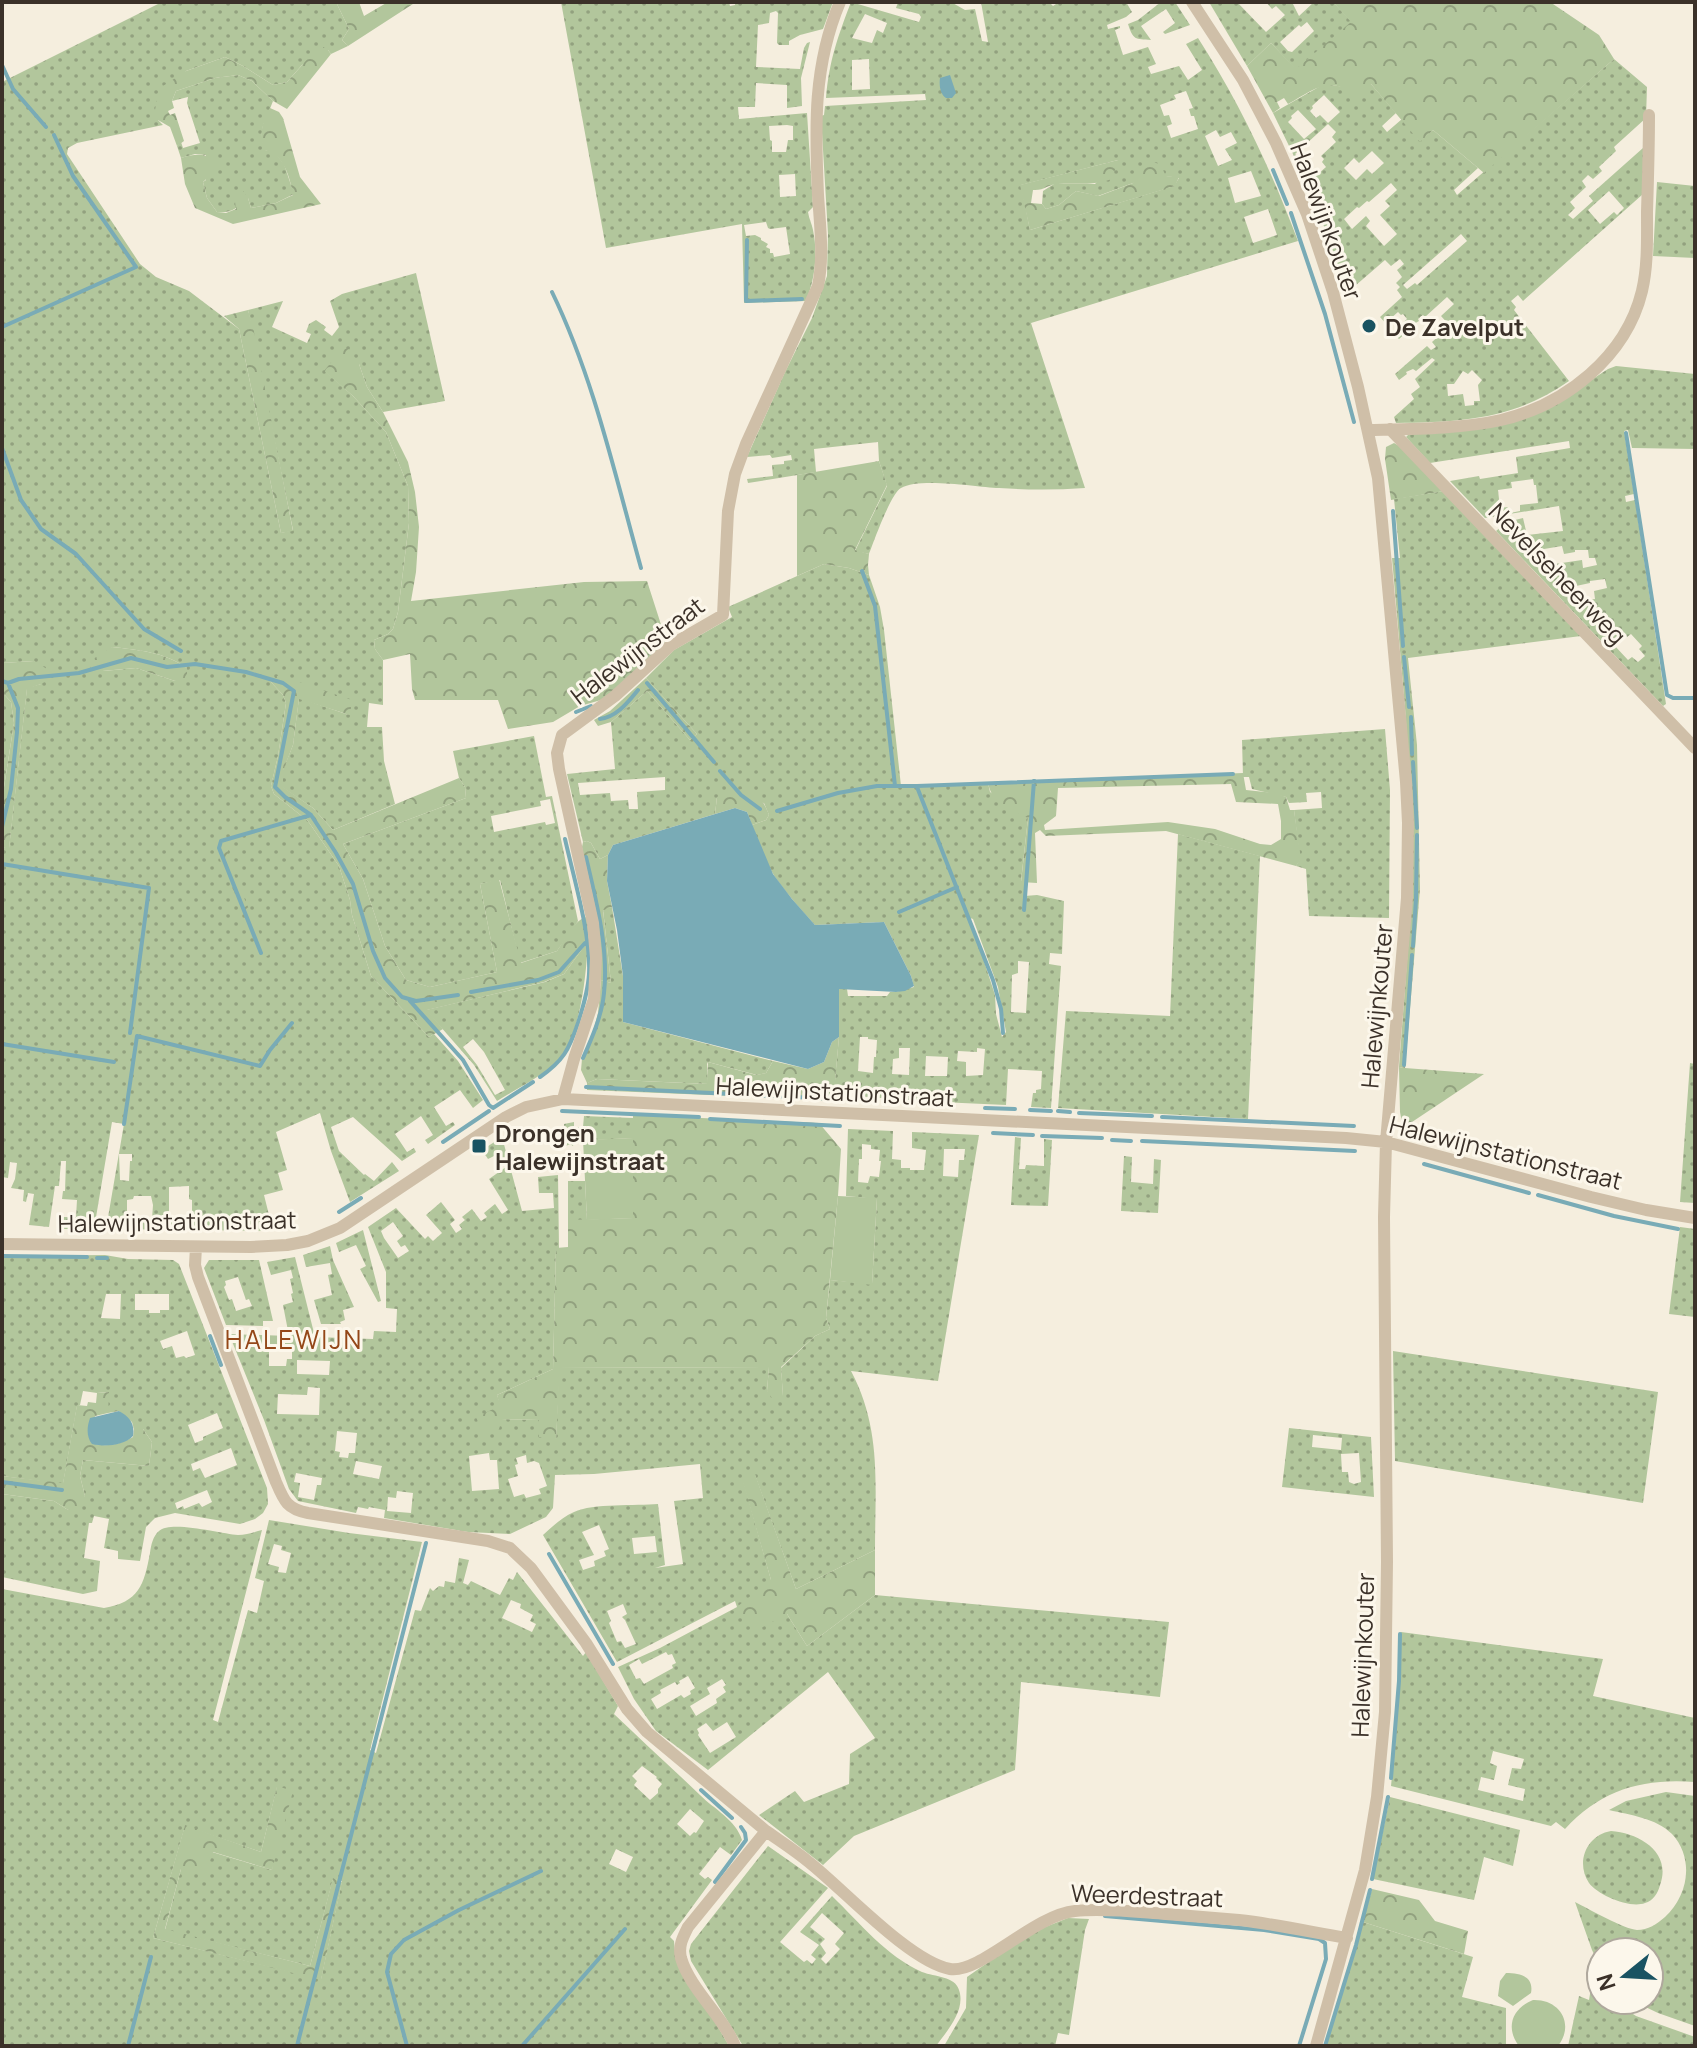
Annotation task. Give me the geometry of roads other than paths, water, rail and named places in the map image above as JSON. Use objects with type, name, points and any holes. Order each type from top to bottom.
[{"type":"street","name":"Halewijnstraat","points":[[563,1099],[594,999],[596,958],[593,923],[559,769],[559,743],[571,727],[615,696],[671,645],[723,615],[728,511],[735,474],[818,286],[822,265],[816,97],[825,44],[840,2]]},
{"type":"street","name":"Halewijnkouter","points":[[1192,2],[1243,80],[1276,143],[1307,214],[1333,292],[1378,478],[1408,823],[1407,898],[1386,1142],[1384,1217],[1385,1712],[1377,1797],[1365,1870],[1316,2046]]},
{"type":"street","points":[[1368,430],[1489,422],[1529,411],[1553,400],[1577,383],[1599,367],[1616,348],[1636,310],[1646,268],[1649,115]]},
{"type":"street","name":"Nevelseheerweg","points":[[1390,429],[1695,748]]},
{"type":"street","name":"Halewijnstationstraat","points":[[2,1244],[287,1245],[323,1236],[357,1218],[506,1117],[526,1107],[563,1099],[1386,1142],[1646,1210],[1695,1218]]},
{"type":"street","points":[[196,1247],[198,1277],[276,1482],[289,1506],[297,1511],[488,1541],[510,1548],[531,1568],[586,1643],[627,1709],[647,1732],[766,1831],[688,1927],[680,1947],[681,1958],[691,1978],[729,2032],[735,2046]]},
{"type":"street","name":"Weerdestraat","points":[[766,1831],[811,1863],[912,1949],[951,1969],[970,1965],[988,1956],[1046,1919],[1076,1911],[1140,1912],[1240,1920],[1347,1938]]},
{"type":"water","points":[[950,75],[956,93],[952,98],[946,98],[940,89],[940,78]]},
{"type":"water","points":[[735,808],[747,812],[773,874],[815,925],[884,922],[914,986],[896,992],[839,989],[839,1037],[832,1042],[824,1062],[808,1069],[623,1022],[623,976],[607,881],[608,855],[613,845]]},
{"type":"water","points":[[119,1411],[131,1421],[133,1436],[114,1445],[92,1444],[88,1431],[90,1418]]},
{"type":"waterway","points":[[2,65],[13,89],[46,127]]},
{"type":"waterway","points":[[2,327],[136,267],[73,176],[54,135]]},
{"type":"waterway","points":[[1273,170],[1287,204]]},
{"type":"waterway","points":[[1291,213],[1325,314],[1354,422]]},
{"type":"waterway","points":[[747,240],[746,301],[802,299]]},
{"type":"waterway","points":[[552,292],[592,393],[641,568]]},
{"type":"waterway","points":[[1626,433],[1667,695],[1695,698]]},
{"type":"waterway","points":[[2,448],[21,500],[41,529],[76,554],[144,629],[181,651]]},
{"type":"waterway","points":[[1393,511],[1403,646]]},
{"type":"waterway","points":[[862,571],[875,606],[895,786]]},
{"type":"waterway","points":[[1404,657],[1409,707]]},
{"type":"waterway","points":[[2,681],[8,683],[19,679],[79,673],[131,658],[167,667],[195,664],[246,672],[283,683],[294,691],[275,787],[311,815],[336,853],[353,884],[373,951],[385,978],[402,997],[416,1001],[458,995]]},
{"type":"waterway","points":[[2,827],[11,789],[17,732],[18,708],[8,683]]},
{"type":"waterway","points":[[647,683],[714,762]]},
{"type":"waterway","points":[[600,719],[617,712],[638,690]]},
{"type":"waterway","points":[[576,712],[591,706],[593,709]]},
{"type":"waterway","points":[[1411,717],[1412,754]]},
{"type":"waterway","points":[[1413,762],[1417,828]]},
{"type":"waterway","points":[[720,771],[741,795],[760,809]]},
{"type":"waterway","points":[[777,811],[838,793],[877,786],[1233,774]]},
{"type":"waterway","points":[[1024,910],[1034,781]]},
{"type":"waterway","points":[[917,787],[993,980],[1001,1009],[1003,1033]]},
{"type":"waterway","points":[[261,953],[219,848],[221,841],[311,815]]},
{"type":"waterway","points":[[1413,946],[1417,835]]},
{"type":"waterway","points":[[540,1077],[560,1060],[568,1048],[582,1011],[588,980],[585,925],[565,839]]},
{"type":"waterway","points":[[583,1058],[601,1010],[605,976],[601,925],[586,857]]},
{"type":"waterway","points":[[2,864],[149,888],[130,1033]]},
{"type":"waterway","points":[[899,912],[957,887]]},
{"type":"waterway","points":[[471,992],[538,980],[559,972],[585,943]]},
{"type":"waterway","points":[[1404,1065],[1412,955]]},
{"type":"waterway","points":[[410,1001],[463,1060],[493,1108],[533,1082]]},
{"type":"waterway","points":[[124,1124],[137,1036],[260,1066],[292,1023]]},
{"type":"waterway","points":[[2,1044],[114,1062]]},
{"type":"waterway","points":[[586,1087],[838,1099]]},
{"type":"waterway","points":[[985,1108],[1015,1109]]},
{"type":"waterway","points":[[1030,1110],[1051,1111]]},
{"type":"waterway","points":[[443,1142],[489,1111]]},
{"type":"waterway","points":[[562,1111],[699,1117]]},
{"type":"waterway","points":[[1058,1111],[1070,1112]]},
{"type":"waterway","points":[[1079,1113],[1152,1116]]},
{"type":"waterway","points":[[1162,1117],[1354,1126]]},
{"type":"waterway","points":[[710,1119],[840,1126]]},
{"type":"waterway","points":[[993,1133],[1033,1135]]},
{"type":"waterway","points":[[1042,1136],[1102,1138]]},
{"type":"waterway","points":[[1112,1140],[1131,1141]]},
{"type":"waterway","points":[[1142,1141],[1355,1151]]},
{"type":"waterway","points":[[1424,1164],[1529,1193]]},
{"type":"waterway","points":[[1538,1195],[1614,1216],[1678,1229]]},
{"type":"waterway","points":[[339,1212],[361,1198]]},
{"type":"waterway","points":[[2,1256],[87,1257]]},
{"type":"waterway","points":[[97,1258],[107,1258]]},
{"type":"waterway","points":[[210,1336],[221,1365]]},
{"type":"waterway","points":[[2,1482],[62,1490]]},
{"type":"waterway","points":[[297,2046],[426,1543]]},
{"type":"waterway","points":[[549,1554],[613,1664]]},
{"type":"waterway","points":[[1391,1778],[1400,1634]]},
{"type":"waterway","points":[[701,1790],[732,1818]]},
{"type":"waterway","points":[[1372,1879],[1388,1797]]},
{"type":"waterway","points":[[715,1882],[746,1840],[741,1827]]},
{"type":"waterway","points":[[407,2046],[387,1972],[391,1954],[404,1940],[541,1871]]},
{"type":"waterway","points":[[1325,2046],[1370,1890]]},
{"type":"waterway","points":[[1105,1916],[1264,1930],[1319,1939],[1325,1943],[1326,1959],[1299,2046]]},
{"type":"waterway","points":[[522,2046],[625,1929]]},
{"type":"waterway","points":[[128,2046],[151,1957]]},
{"type":"place","name":"De Zavelput","points":[[1369,326]]},
{"type":"place","name":"Drongen Halewijnstraat","points":[[479,1146]]},
{"type":"district","name":"HALEWIJN","points":[[294,1339]]}]
